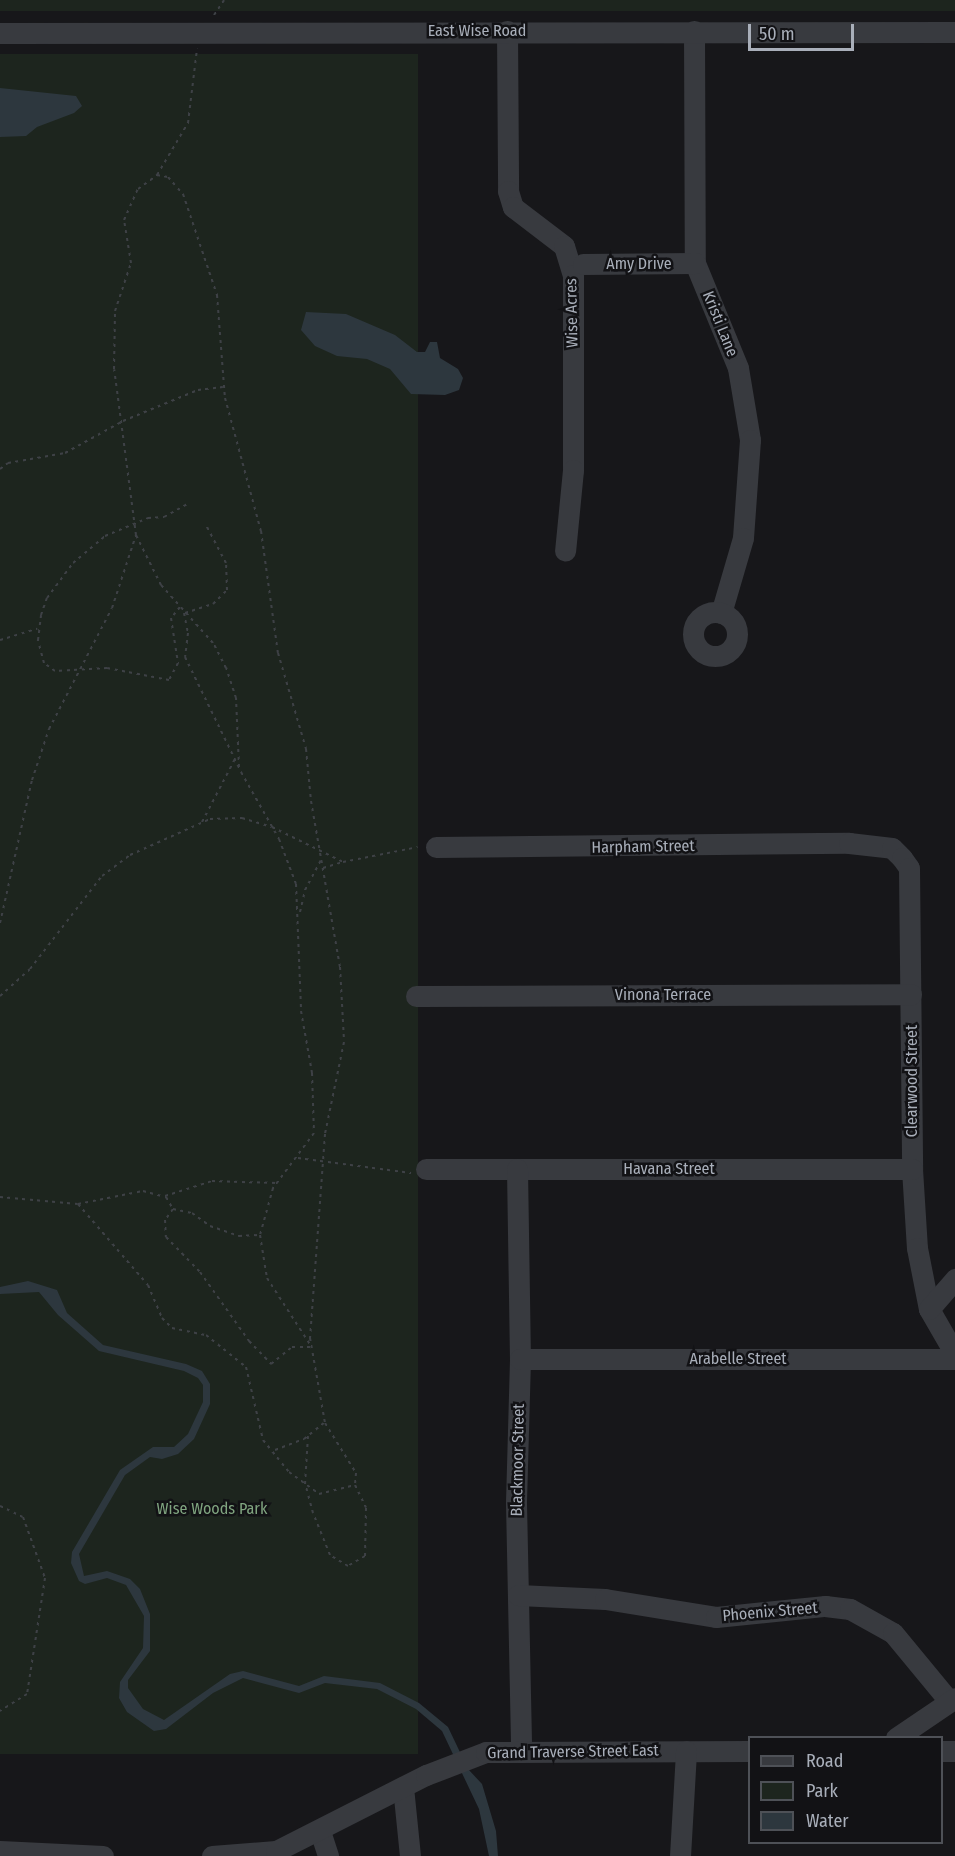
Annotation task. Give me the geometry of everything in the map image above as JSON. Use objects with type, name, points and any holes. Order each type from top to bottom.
[{"type":"street","name":"Wise Acres","points":[[507,31],[508,190],[513,207],[564,246],[573,275],[573,470],[565,551]]},
{"type":"street","name":"Kristi Lane","points":[[694,31],[695,263],[738,368],[750,440],[743,538],[722,613]]},
{"type":"street","name":"East Wise Road","points":[[0,33],[955,32]]},
{"type":"street","name":"Amy Drive","points":[[583,264],[695,263]]},
{"type":"street","name":"Harpham Street","points":[[436,847],[849,843]]},
{"type":"street","name":"Clearwood Street","points":[[849,843],[892,848],[909,868],[912,1169],[917,1248],[929,1309],[955,1354]]},
{"type":"street","name":"Vinona Terrace","points":[[416,996],[911,994]]},
{"type":"street","name":"Havana Street","points":[[426,1169],[912,1169]]},
{"type":"street","name":"Blackmoor Street","points":[[517,1169],[520,1359],[518,1594],[521,1752]]},
{"type":"street","points":[[929,1309],[955,1279]]},
{"type":"street","name":"Arabelle Street","points":[[520,1359],[955,1359]]},
{"type":"street","name":"Phoenix Street","points":[[518,1594],[605,1599],[716,1617],[825,1606],[849,1609],[893,1633],[952,1700]]},
{"type":"street","points":[[898,1736],[952,1700]]},
{"type":"street","points":[[680,1856],[686,1750]]},
{"type":"street","name":"Grand Traverse Street East","points":[[320,1831],[403,1787],[448,1766],[486,1752],[748,1751]]},
{"type":"street","points":[[395,1856],[409,1846],[403,1787]]},
{"type":"street","points":[[212,1856],[276,1851],[320,1831],[328,1856]]},
{"type":"street","points":[[0,1851],[103,1856]]},
{"type":"path","points":[[224,0],[202,32],[193,61],[188,123],[157,175],[138,189],[124,220],[131,263],[115,311],[114,369],[123,421],[136,535],[161,585],[213,643],[226,668],[236,698],[239,767]]},
{"type":"path","points":[[157,175],[168,177],[183,194],[217,295],[223,387],[261,531],[278,653],[306,749],[321,860],[340,967],[344,1042],[322,1164],[314,1238],[312,1347],[325,1423],[356,1473],[355,1485],[366,1508],[366,1556],[348,1566],[330,1555],[305,1484],[308,1436]]},
{"type":"path","points":[[0,468],[8,463],[65,453],[123,421],[198,390],[223,387]]},
{"type":"path","points":[[189,502],[164,517],[105,536],[73,563],[47,598],[39,629],[44,663],[55,671],[75,673],[107,669],[170,680],[178,663],[171,618],[183,610],[213,604],[228,590],[226,563],[207,527]]},
{"type":"path","points":[[0,923],[32,780],[49,729],[75,673],[112,608],[136,535]]},
{"type":"path","points":[[183,610],[188,633],[185,657],[239,767],[272,827],[296,884],[302,1011],[312,1073],[314,1133],[298,1158],[277,1183],[260,1235],[267,1278],[312,1347]]},
{"type":"path","points":[[0,640],[39,629]]},
{"type":"path","points":[[202,822],[235,759]]},
{"type":"path","points":[[0,996],[30,969],[102,876],[130,855],[202,822],[227,817],[272,827],[343,862]]},
{"type":"path","points":[[323,868],[389,851],[436,847]]},
{"type":"path","points":[[299,916],[305,890],[321,860]]},
{"type":"path","points":[[298,1158],[322,1164],[403,1175],[426,1169]]},
{"type":"path","points":[[0,1197],[78,1204],[143,1191],[164,1196],[212,1181],[277,1183]]},
{"type":"path","points":[[164,1196],[173,1209],[192,1213],[210,1226],[239,1236],[260,1235]]},
{"type":"path","points":[[78,1204],[148,1285],[162,1318],[172,1328],[206,1335],[246,1366],[263,1440],[275,1450],[289,1472],[319,1494],[355,1485]]},
{"type":"path","points":[[173,1209],[165,1220],[166,1237],[200,1272],[249,1341],[271,1364],[292,1347],[312,1347]]},
{"type":"path","points":[[275,1450],[308,1436],[325,1423]]},
{"type":"path","points":[[0,1506],[23,1517],[45,1578],[27,1694],[0,1711]]},
{"type":"green space","points":[[0,0],[955,0],[955,11],[0,11]]},
{"type":"green space","name":"Wise Woods Park","points":[[0,54],[418,54],[418,1754],[0,1754]]},
{"type":"water","points":[[0,88],[76,96],[82,106],[74,113],[37,127],[26,136],[0,137]]},
{"type":"water","points":[[306,312],[346,314],[395,335],[417,352],[425,352],[430,342],[437,342],[440,358],[458,369],[463,378],[459,390],[445,395],[411,394],[390,369],[367,359],[337,356],[315,346],[301,330]]},
{"type":"water","points":[[28,1281],[57,1290],[67,1313],[103,1345],[186,1364],[202,1371],[210,1384],[210,1404],[194,1439],[178,1454],[162,1459],[150,1457],[125,1475],[79,1554],[84,1576],[107,1571],[130,1579],[140,1589],[150,1614],[150,1651],[128,1680],[128,1688],[143,1709],[164,1720],[230,1674],[243,1671],[299,1686],[324,1676],[380,1683],[419,1703],[448,1727],[468,1769],[482,1784],[496,1831],[498,1856],[489,1856],[479,1809],[442,1731],[416,1709],[377,1689],[325,1683],[299,1693],[243,1678],[213,1693],[166,1729],[154,1731],[127,1712],[119,1698],[120,1682],[143,1648],[144,1616],[126,1585],[107,1578],[85,1584],[79,1581],[71,1563],[72,1552],[120,1470],[153,1447],[174,1447],[188,1434],[203,1402],[203,1385],[198,1378],[184,1371],[99,1351],[58,1315],[39,1292],[0,1294],[0,1287]]}]
